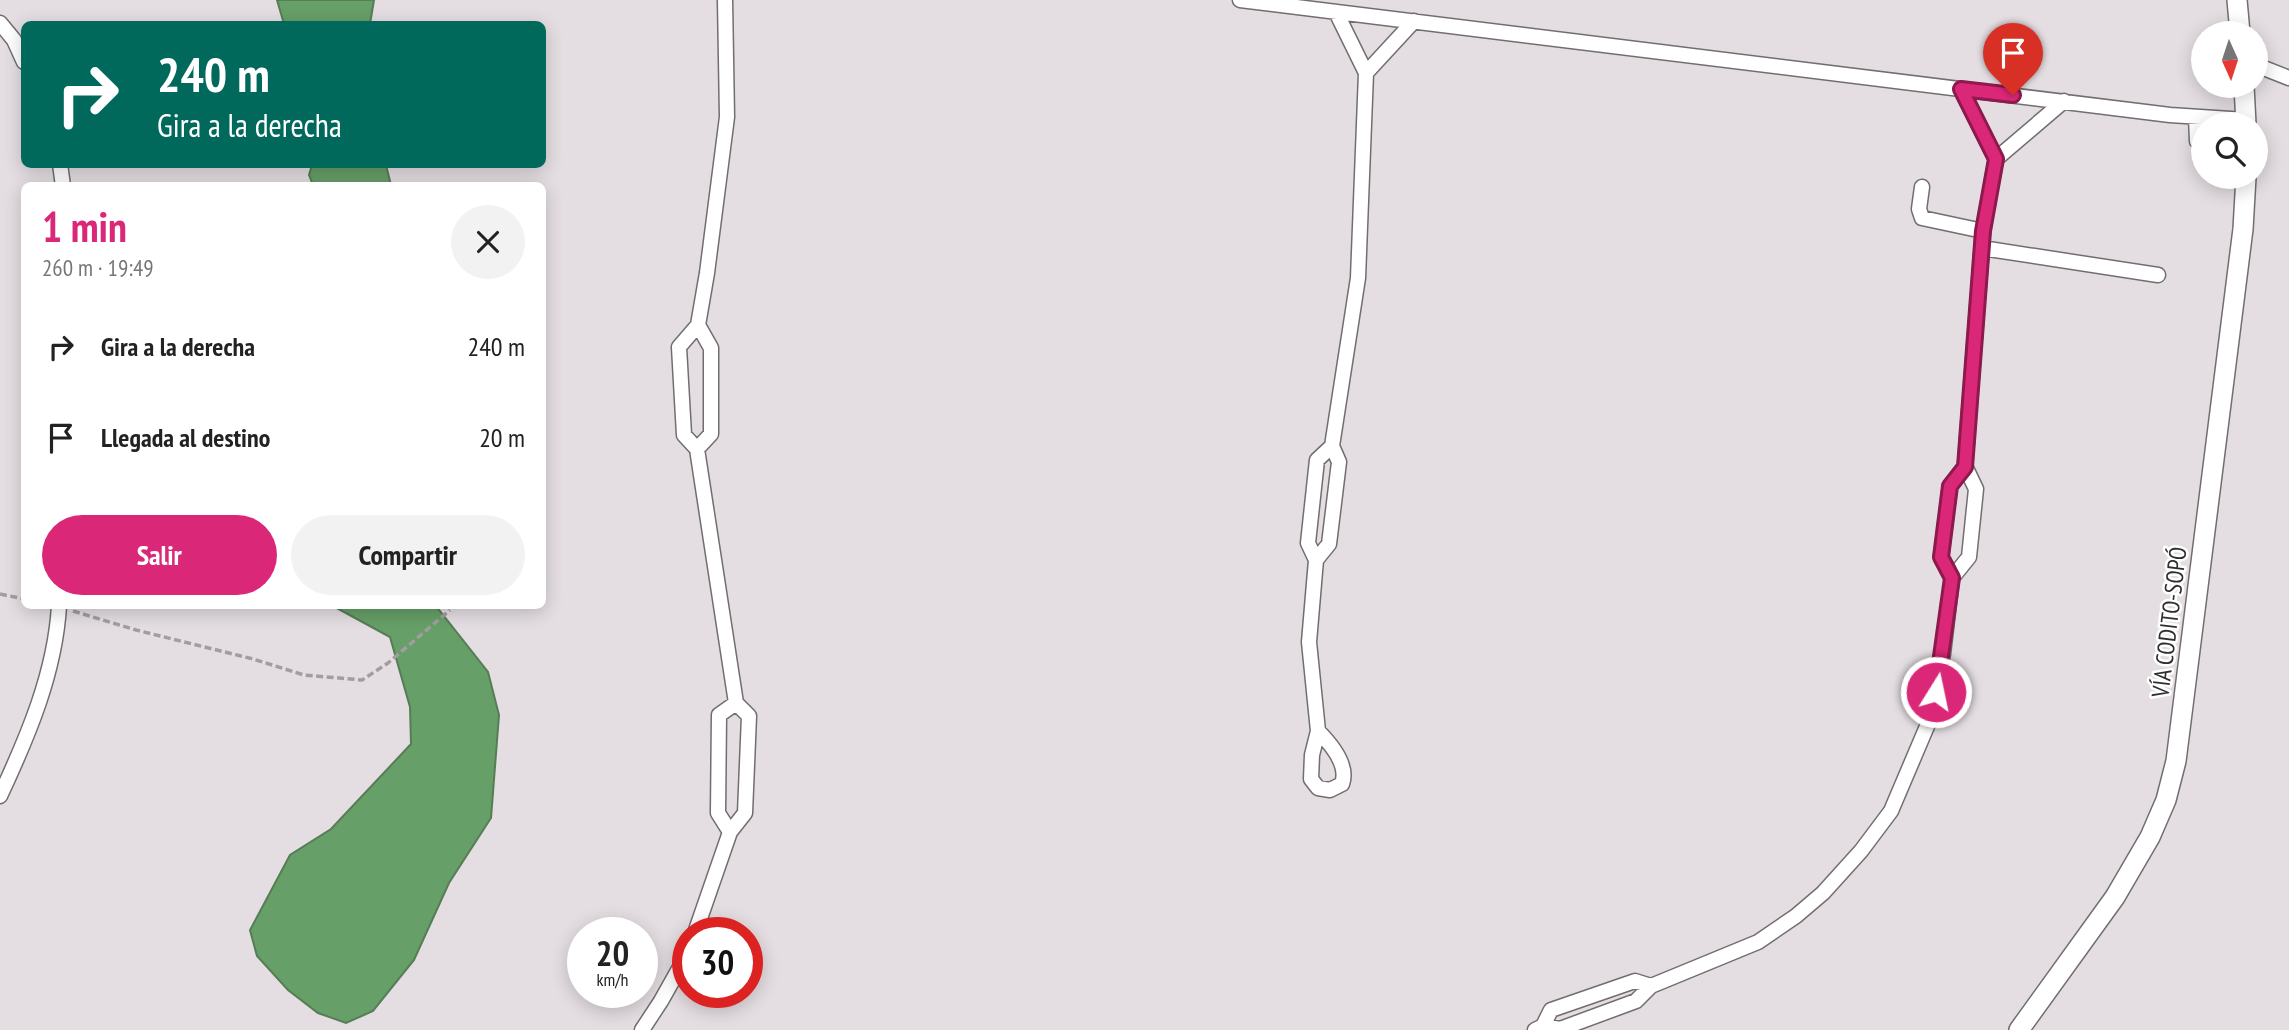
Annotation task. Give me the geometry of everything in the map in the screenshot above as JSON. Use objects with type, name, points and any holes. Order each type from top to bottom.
[{"type":"street","points":[[701,917],[730,832],[745,813],[750,716],[736,703],[697,449],[684,435],[679,347],[698,325],[727,117],[724,0]]},
{"type":"street","points":[[1240,0],[2191,116]]},
{"type":"street","points":[[2237,0],[2239,21]]},
{"type":"street","points":[[1316,560],[1329,544],[1339,462],[1332,446],[1358,278],[1366,73],[1336,12]]},
{"type":"street","points":[[1366,73],[1414,21]]},
{"type":"street","points":[[0,23],[14,40],[21,55]]},
{"type":"street","points":[[2268,70],[2289,78]]},
{"type":"street","points":[[1651,986],[1635,981],[1550,1010],[1539,1028],[1560,1029],[1636,1001],[1651,986],[1758,942],[1796,916],[1855,858],[1891,811],[1928,724],[1943,654],[1952,578],[1969,557],[1976,489],[1965,467],[1983,231],[1996,159],[1961,89]]},
{"type":"street","points":[[1996,159],[2064,101]]},
{"type":"street","points":[[1922,187],[1919,209],[1922,218],[1983,231]]},
{"type":"street","name":"VÍA CODITO-SOPÓ","points":[[2019,1030],[2115,897],[2150,837],[2166,800],[2176,761],[2243,229],[2245,189]]},
{"type":"street","points":[[1982,248],[2158,275]]},
{"type":"street","points":[[697,449],[711,434],[710,348],[698,325]]},
{"type":"street","points":[[1318,731],[1309,642],[1316,560],[1308,542],[1317,460],[1332,446]]},
{"type":"street","points":[[1952,578],[1941,557],[1950,486],[1965,467]]},
{"type":"street","points":[[0,796],[35,716],[53,652],[59,609]]},
{"type":"street","points":[[730,832],[718,813],[719,715],[736,703]]},
{"type":"street","points":[[642,1030],[672,981]]},
{"type":"path","points":[[0,594],[21,598]]},
{"type":"path","points":[[69,609],[304,675],[362,680],[388,663],[450,610]]},
{"type":"shaded area","points":[[277,0],[374,0],[370,21],[283,21]]},
{"type":"shaded area","points":[[311,168],[387,168],[390,182],[312,182],[309,175]]},
{"type":"shaded area","points":[[339,609],[438,609],[488,672],[499,715],[491,818],[449,883],[414,960],[373,1011],[346,1023],[318,1013],[288,990],[257,956],[250,930],[290,855],[331,829],[411,744],[410,707],[390,637]]},
{"type":"route","points":[[1936,692],[1952,578],[1941,557],[1950,486],[1965,467],[1983,231],[1996,159],[1961,89],[2013,95]]}]
